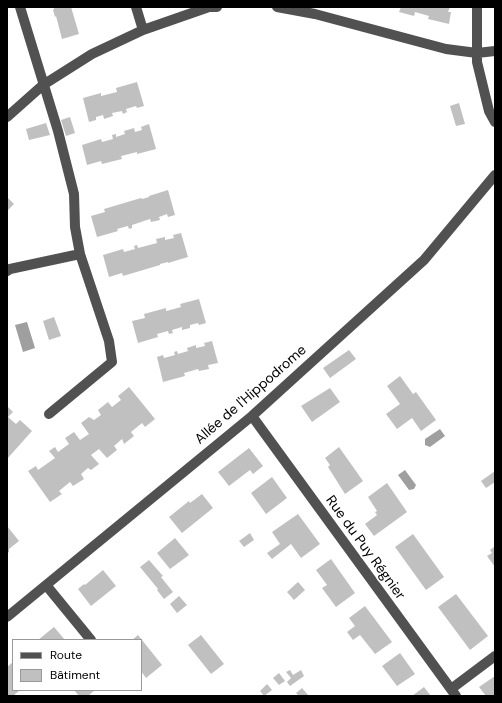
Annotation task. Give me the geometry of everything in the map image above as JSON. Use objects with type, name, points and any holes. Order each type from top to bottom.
[{"type":"street","points":[[20,7],[58,131],[74,194],[74,227],[80,254],[108,341],[112,362],[50,414]]},
{"type":"street","points":[[136,7],[143,30]]},
{"type":"street","points":[[7,117],[43,85],[92,54],[143,30],[208,7],[217,7]]},
{"type":"street","points":[[277,7],[317,10],[446,49],[477,52],[495,51]]},
{"type":"street","points":[[477,7],[477,62],[489,111],[495,122]]},
{"type":"street","name":"Allée de l'Hippodrome","points":[[7,617],[252,416],[424,260],[495,175]]},
{"type":"street","points":[[7,271],[10,269],[80,254]]},
{"type":"street","name":"Rue du Puy Régnier","points":[[252,416],[454,692]]},
{"type":"street","points":[[46,585],[90,639]]},
{"type":"street","points":[[454,692],[495,656]]},
{"type":"shaded area","points":[[27,322],[35,348],[23,352],[15,325]]},
{"type":"shaded area","points":[[440,429],[445,436],[430,447],[425,445],[425,439]]},
{"type":"shaded area","points":[[405,470],[416,485],[414,489],[409,490],[398,475]]},
{"type":"building","points":[[54,7],[71,7],[79,34],[62,39],[53,10]]},
{"type":"building","points":[[401,7],[450,7],[448,12],[451,12],[449,24],[428,19],[429,16],[415,12],[414,16],[399,12]]},
{"type":"building","points":[[137,82],[144,106],[137,108],[136,106],[126,109],[127,112],[123,114],[122,111],[112,113],[113,116],[104,119],[103,115],[96,117],[96,120],[89,122],[83,98],[101,93],[101,96],[117,92],[116,88]]},
{"type":"building","points":[[459,103],[465,124],[456,126],[450,106]]},
{"type":"building","points":[[70,117],[75,133],[66,136],[61,120]]},
{"type":"building","points":[[46,123],[50,135],[29,140],[26,129]]},
{"type":"building","points":[[149,124],[156,149],[121,156],[122,159],[102,164],[101,161],[87,165],[82,145],[101,139],[102,142],[113,139],[112,135],[116,134],[116,137],[125,134],[124,131],[134,128],[135,132],[142,130],[141,127]]},
{"type":"building","points":[[168,190],[175,215],[168,217],[167,214],[159,217],[160,220],[151,222],[150,219],[132,225],[132,228],[129,229],[128,226],[117,229],[118,231],[97,237],[91,216],[105,212],[104,209],[149,197]]},
{"type":"building","points":[[7,197],[14,204],[7,211]]},
{"type":"building","points":[[181,233],[188,257],[123,276],[122,273],[109,277],[103,255],[123,249],[124,252],[135,249],[134,246],[137,245],[138,248],[157,243],[156,239],[165,237],[165,240],[174,238],[173,235]]},
{"type":"building","points":[[199,299],[206,323],[190,325],[190,328],[182,330],[182,327],[172,330],[173,333],[169,334],[168,331],[157,334],[158,337],[138,343],[132,321],[145,318],[144,314],[166,308],[166,311],[174,309],[181,307],[180,304]]},
{"type":"building","points":[[54,317],[61,336],[49,340],[43,321]]},
{"type":"building","points":[[212,341],[218,363],[208,365],[209,369],[199,371],[198,369],[184,373],[185,376],[163,382],[157,357],[163,355],[164,358],[175,355],[174,352],[177,351],[178,354],[188,351],[187,348],[196,345],[196,348],[205,346],[204,343]]},
{"type":"building","points":[[349,350],[356,359],[330,378],[323,368]]},
{"type":"building","points":[[400,376],[413,394],[416,392],[436,420],[421,431],[412,418],[397,429],[386,414],[400,404],[387,386]]},
{"type":"building","points":[[129,387],[155,419],[145,427],[142,423],[131,432],[134,436],[124,444],[122,439],[114,446],[117,450],[107,458],[99,449],[91,455],[99,464],[91,470],[88,468],[81,474],[84,479],[73,486],[70,482],[59,491],[62,494],[50,502],[28,471],[36,466],[38,470],[55,458],[49,451],[55,447],[58,452],[69,444],[65,438],[74,432],[80,440],[89,434],[81,423],[89,417],[94,420],[101,415],[98,410],[108,402],[112,407],[121,400],[118,396]]},
{"type":"building","points":[[330,388],[340,402],[312,422],[301,406]]},
{"type":"building","points":[[7,406],[13,412],[8,417],[16,424],[20,420],[32,431],[7,459]]},
{"type":"building","points":[[339,447],[363,481],[345,494],[328,467],[330,465],[325,458]]},
{"type":"building","points":[[249,448],[263,466],[253,474],[250,470],[229,486],[218,472]]},
{"type":"building","points":[[495,471],[495,482],[486,488],[481,481]]},
{"type":"building","points":[[272,477],[287,498],[266,514],[251,493]]},
{"type":"building","points":[[387,483],[407,512],[374,536],[365,524],[377,515],[375,512],[377,511],[368,497]]},
{"type":"building","points":[[202,494],[213,508],[182,533],[169,517],[189,501],[190,503]]},
{"type":"building","points":[[298,514],[320,544],[301,558],[291,544],[272,559],[267,553],[280,544],[272,532]]},
{"type":"building","points":[[7,526],[19,541],[9,549],[9,552],[7,553]]},
{"type":"building","points":[[250,533],[254,540],[244,547],[239,541]]},
{"type":"building","points":[[413,534],[444,577],[426,590],[395,547]]},
{"type":"building","points":[[175,538],[189,555],[170,569],[157,553]]},
{"type":"building","points":[[495,546],[495,567],[487,556],[492,553],[490,550]]},
{"type":"building","points":[[331,559],[355,593],[336,607],[322,588],[327,585],[316,570]]},
{"type":"building","points":[[149,560],[163,576],[161,577],[173,592],[164,599],[140,567]]},
{"type":"building","points":[[103,570],[116,586],[91,606],[78,589]]},
{"type":"building","points":[[298,582],[305,590],[294,600],[287,592]]},
{"type":"building","points":[[456,594],[488,636],[470,650],[438,607]]},
{"type":"building","points":[[179,596],[187,605],[177,613],[170,604]]},
{"type":"building","points":[[365,606],[392,642],[375,654],[360,635],[353,640],[347,632],[355,626],[349,618]]},
{"type":"building","points":[[54,627],[64,639],[39,639]]},
{"type":"building","points":[[138,635],[141,639],[133,639]]},
{"type":"building","points":[[201,635],[224,664],[211,674],[188,645]]},
{"type":"building","points":[[142,640],[162,665],[146,678],[142,672]]},
{"type":"building","points":[[400,653],[415,674],[397,686],[382,666]]},
{"type":"building","points":[[12,663],[12,691],[19,691],[13,696],[7,696],[7,667]]},
{"type":"building","points":[[290,670],[293,675],[301,670],[304,676],[290,686],[287,682],[291,678],[286,672]]},
{"type":"building","points":[[279,673],[285,681],[279,685],[273,678]]},
{"type":"building","points":[[495,676],[495,696],[486,696],[479,687]]},
{"type":"building","points":[[267,684],[272,690],[264,696],[260,691]]},
{"type":"building","points":[[424,687],[431,696],[412,696]]},
{"type":"building","points":[[302,688],[308,695],[299,696],[296,693]]},
{"type":"building","points":[[75,691],[94,691],[88,696],[79,696]]}]
